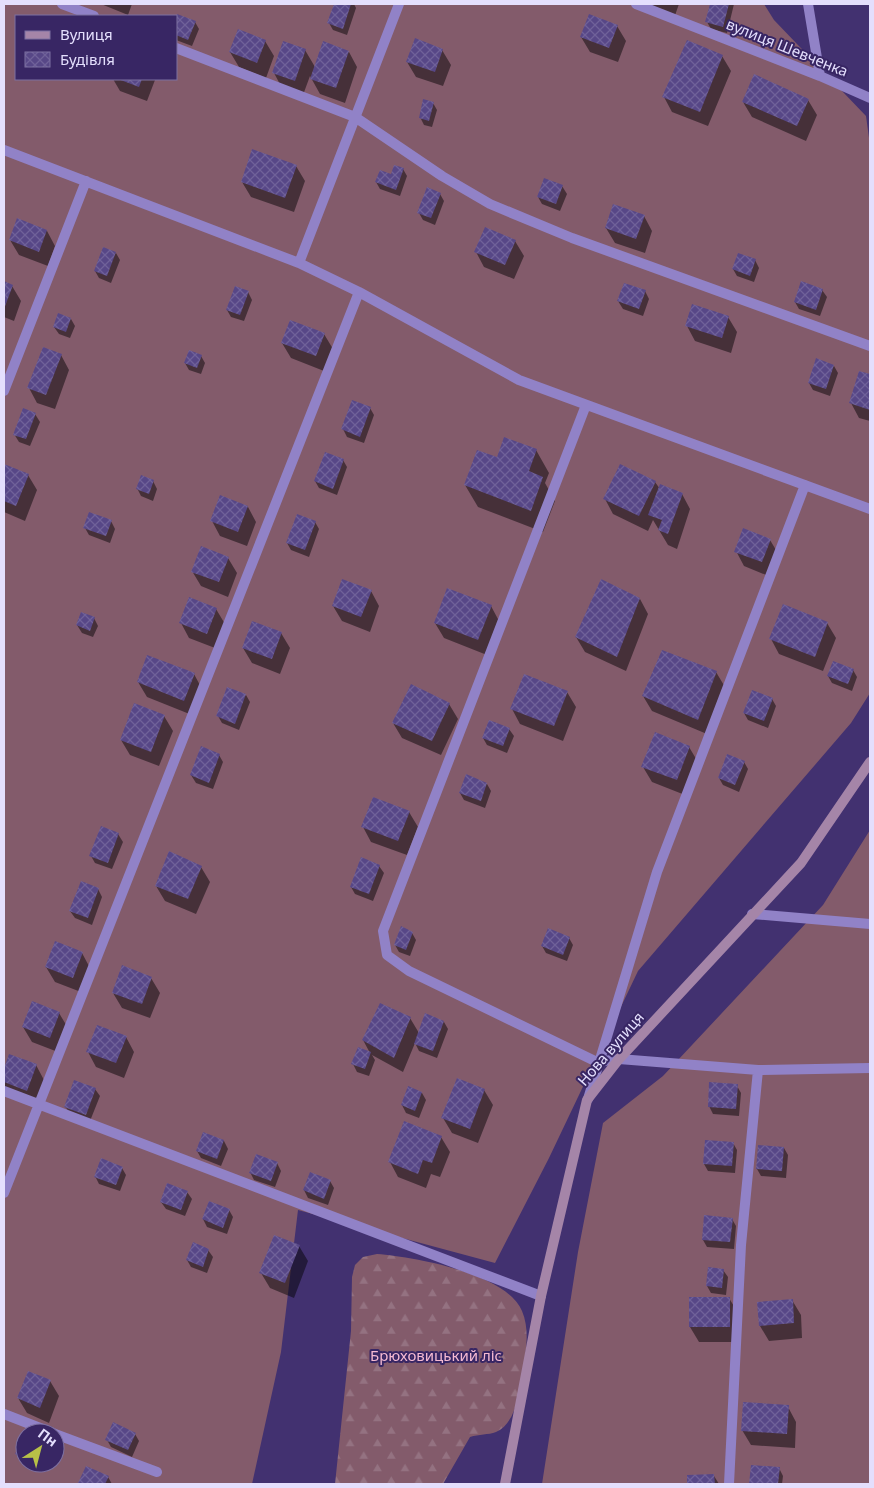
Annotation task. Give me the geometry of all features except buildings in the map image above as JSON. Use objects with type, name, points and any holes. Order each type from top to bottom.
[{"type":"street","points":[[62,4],[91,15]]},
{"type":"street","points":[[299,263],[399,4]]},
{"type":"street","name":"вулиця Шевченка","points":[[636,4],[820,76],[870,98]]},
{"type":"street","points":[[808,4],[820,76]]},
{"type":"street","points":[[178,49],[355,117],[442,176],[490,204],[572,238],[870,346]]},
{"type":"street","points":[[4,150],[299,263],[359,292],[519,380],[869,508],[870,496]]},
{"type":"street","points":[[4,391],[86,181]]},
{"type":"street","points":[[4,1193],[359,292]]},
{"type":"street","points":[[586,405],[383,931],[387,955],[409,971],[597,1062],[618,1059],[758,1070],[870,1068]]},
{"type":"street","points":[[587,1100],[597,1062],[657,872],[805,485]]},
{"type":"street","name":"Нова вулиця","points":[[505,1484],[541,1296],[587,1100],[618,1059],[801,863],[870,762]]},
{"type":"street","points":[[752,914],[870,924]]},
{"type":"street","points":[[730,1484],[741,1245],[758,1070]]},
{"type":"street","points":[[4,1091],[541,1296]]},
{"type":"street","points":[[4,1414],[28,1423]]},
{"type":"street","points":[[65,1437],[157,1472]]},
{"type":"green space","points":[[4,4],[764,4],[774,20],[866,116],[870,145],[870,693],[851,723],[638,971],[549,1158],[495,1263],[298,1210],[281,1352],[252,1484],[4,1484]]},
{"type":"green space","points":[[870,830],[870,1484],[542,1484],[578,1252],[603,1123],[663,1076],[823,905]]},
{"type":"green space","name":"Брюховицький ліс","points":[[377,1254],[435,1263],[479,1277],[498,1286],[513,1298],[522,1311],[527,1341],[523,1371],[513,1414],[503,1428],[496,1432],[470,1437],[443,1484],[335,1484],[351,1331],[352,1277],[355,1265],[363,1257]]}]
